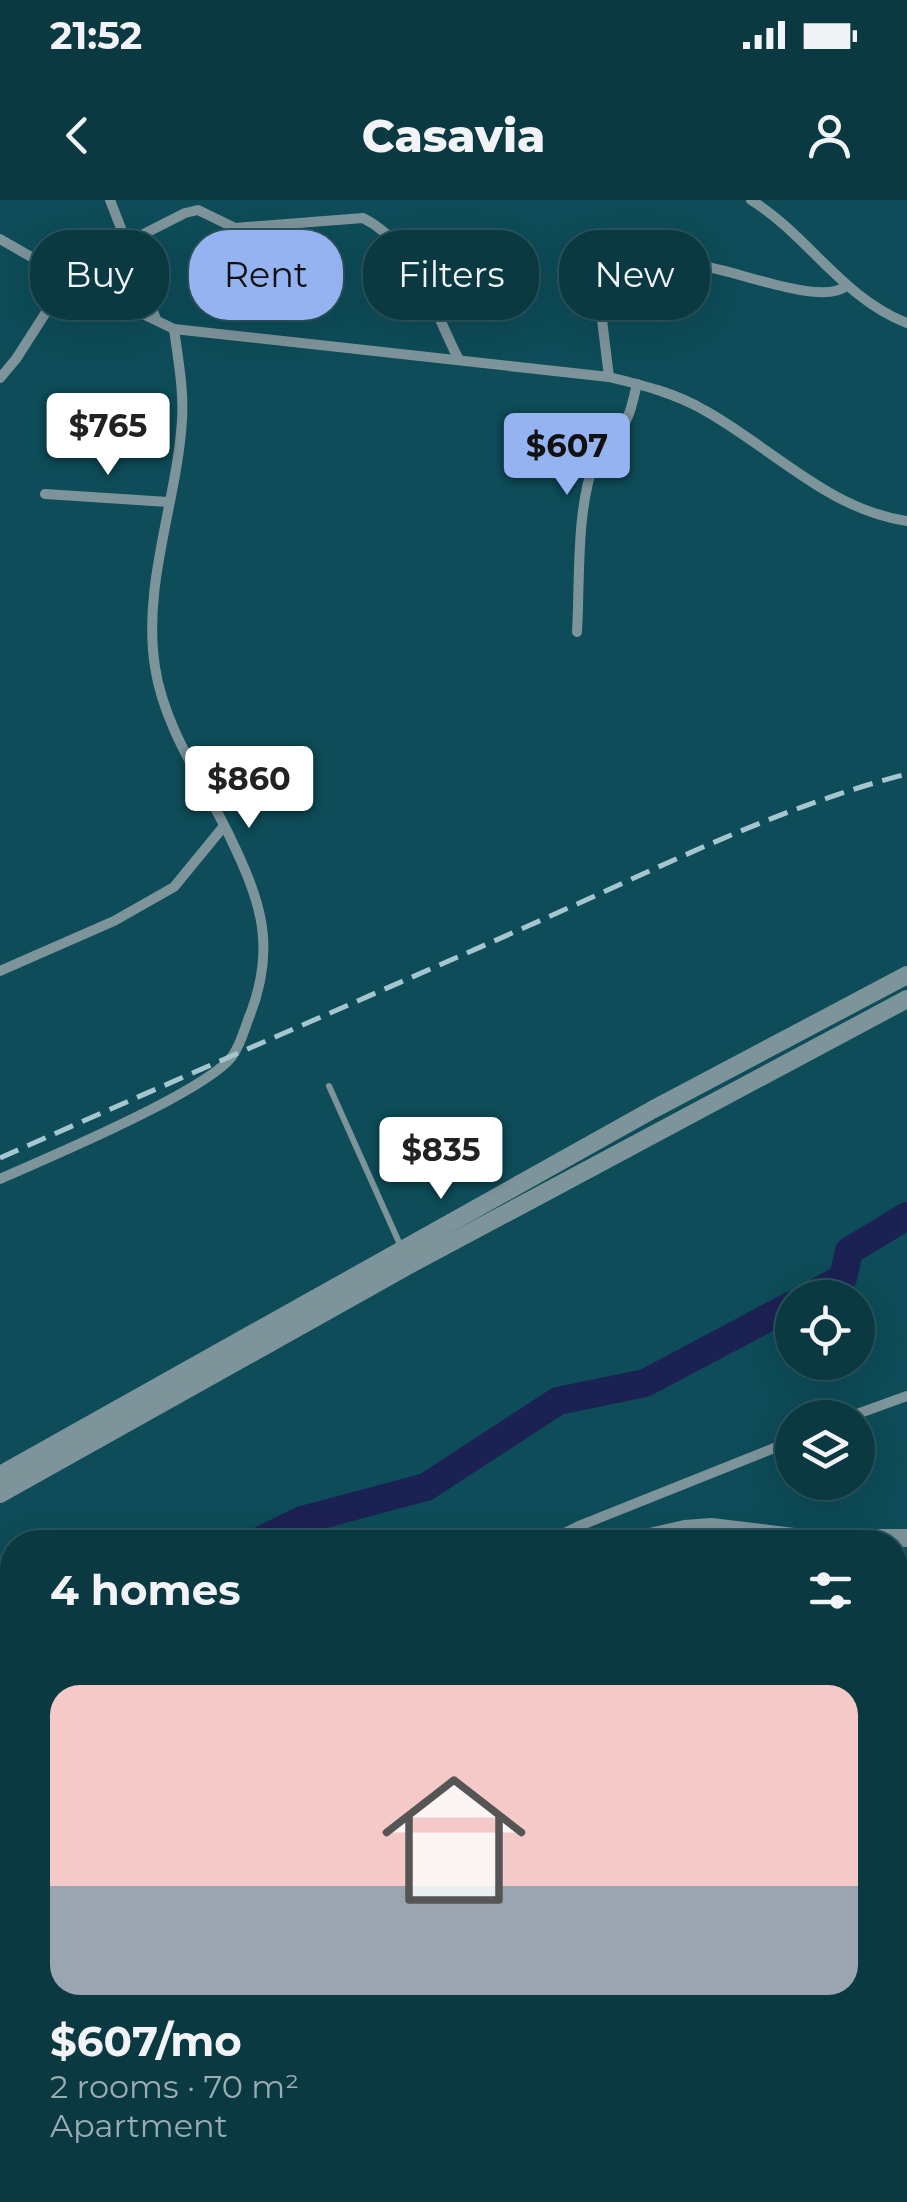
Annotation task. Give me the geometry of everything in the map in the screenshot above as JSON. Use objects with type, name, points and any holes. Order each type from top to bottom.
[{"type":"street","points":[[110,200],[123,230]]},
{"type":"street","points":[[750,200],[786,228],[846,286],[907,323]]},
{"type":"street","points":[[152,230],[198,210],[235,228],[363,218],[392,236],[405,252],[458,358]]},
{"type":"street","points":[[3,244],[30,258]]},
{"type":"street","points":[[609,377],[599,295],[608,288],[700,265],[831,294],[846,286]]},
{"type":"street","points":[[0,378],[41,320]]},
{"type":"street","points":[[158,320],[174,329],[458,358],[637,384],[673,394],[702,408],[808,480],[857,508],[883,518],[907,521]]},
{"type":"street","points":[[0,1179],[216,1072],[233,1056],[265,969],[266,944],[250,880],[174,730],[155,668],[152,631],[182,421],[174,329]]},
{"type":"street","points":[[577,632],[584,521],[593,466],[600,450],[622,428],[637,384]]},
{"type":"street","points":[[45,494],[168,502]]},
{"type":"street","points":[[0,971],[114,922],[174,888],[224,826]]},
{"type":"street","points":[[0,1494],[407,1258],[652,1110],[907,975]]},
{"type":"street","points":[[0,1476],[407,1258],[907,998]]},
{"type":"street","points":[[652,1110],[663,1127]]},
{"type":"street","points":[[875,1408],[907,1396]]},
{"type":"street","points":[[571,1530],[775,1449]]},
{"type":"street","points":[[681,1530],[736,1530]]},
{"type":"lane","points":[[328,1086],[407,1258]]},
{"type":"waterway","points":[[839,1280],[849,1251],[907,1216]]},
{"type":"waterway","points":[[282,1530],[302,1520],[426,1487],[558,1401],[645,1383],[775,1314]]},
{"type":"railway","points":[[0,1158],[714,842],[809,804],[907,774]]}]
